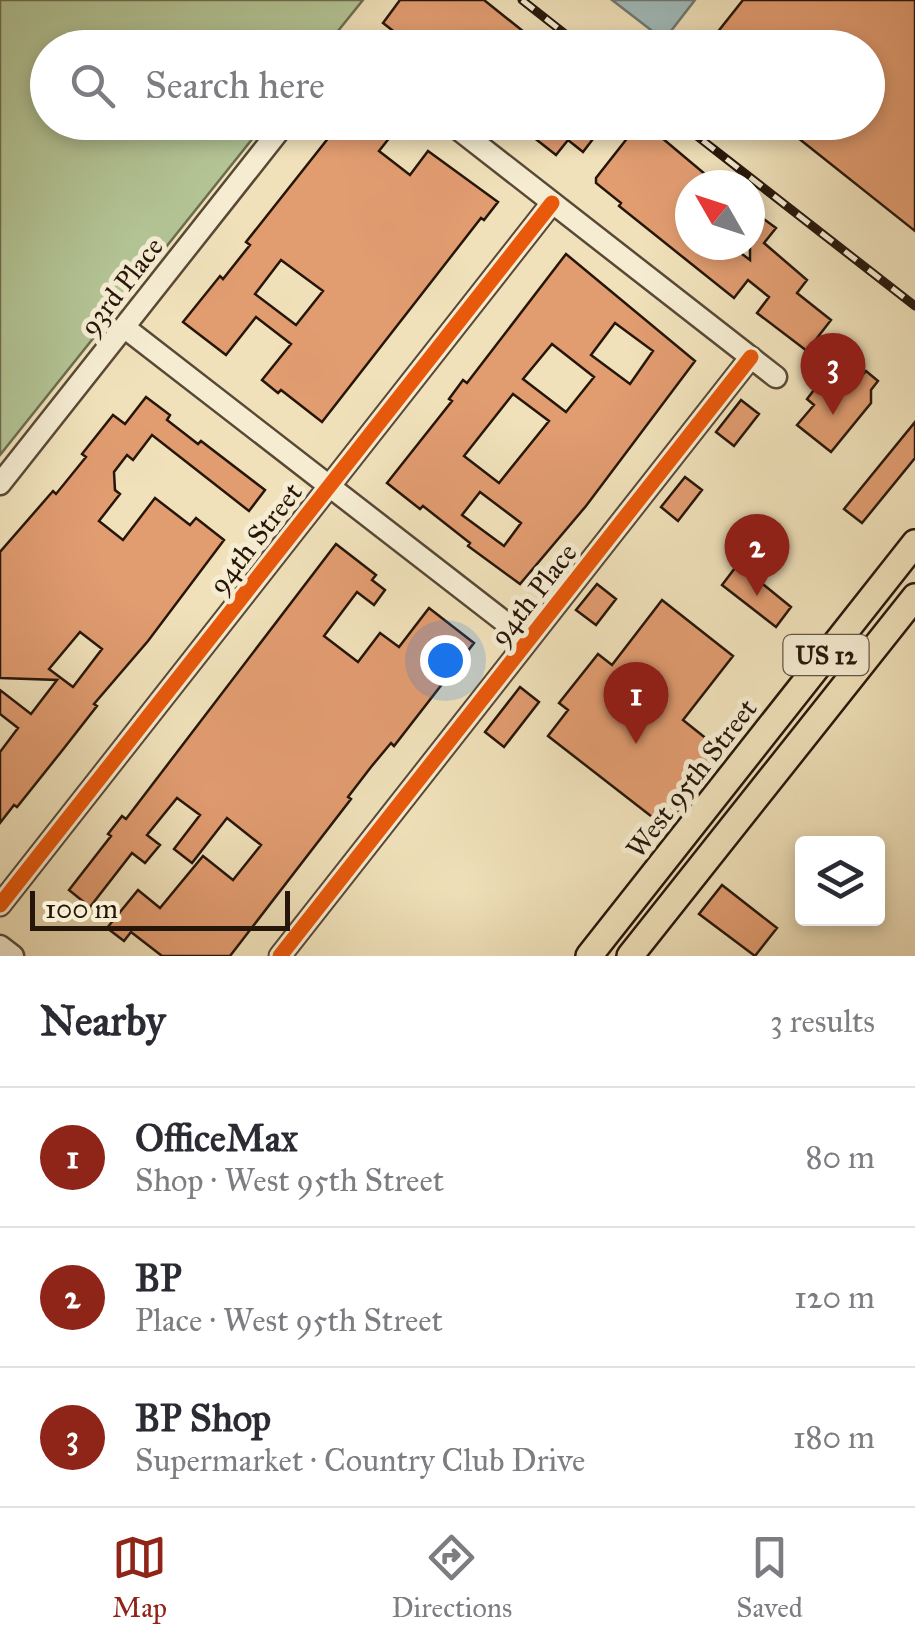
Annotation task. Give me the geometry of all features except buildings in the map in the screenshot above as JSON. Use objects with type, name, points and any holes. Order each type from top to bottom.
[{"type":"main road","name":"West 95th Street","points":[[592,955],[915,543]]},
{"type":"main road","name":"US 12","points":[[630,956],[915,597]]},
{"type":"street","name":"93rd Place","points":[[0,484],[272,140]]},
{"type":"street","points":[[472,140],[776,377]]},
{"type":"street","name":"94th Street","points":[[0,905],[552,202]]},
{"type":"street","points":[[124,327],[528,640]]},
{"type":"street","name":"94th Place","points":[[280,956],[751,357]]},
{"type":"street","points":[[0,946],[13,956]]},
{"type":"green space","points":[[0,0],[363,0],[339,30],[30,30],[30,140],[251,140],[0,455]]},
{"type":"water","points":[[612,0],[695,0],[672,30],[651,30]]},
{"type":"railway","points":[[522,0],[560,30]]},
{"type":"railway","points":[[702,140],[915,306]]},
{"type":"cycle path","points":[[0,905],[552,203]]},
{"type":"cycle path","points":[[280,956],[751,357]]},
{"type":"place","name":"BP Shop","points":[[833,415]]},
{"type":"place","name":"BP","points":[[757,596]]},
{"type":"place","name":"OfficeMax","points":[[636,744]]}]
